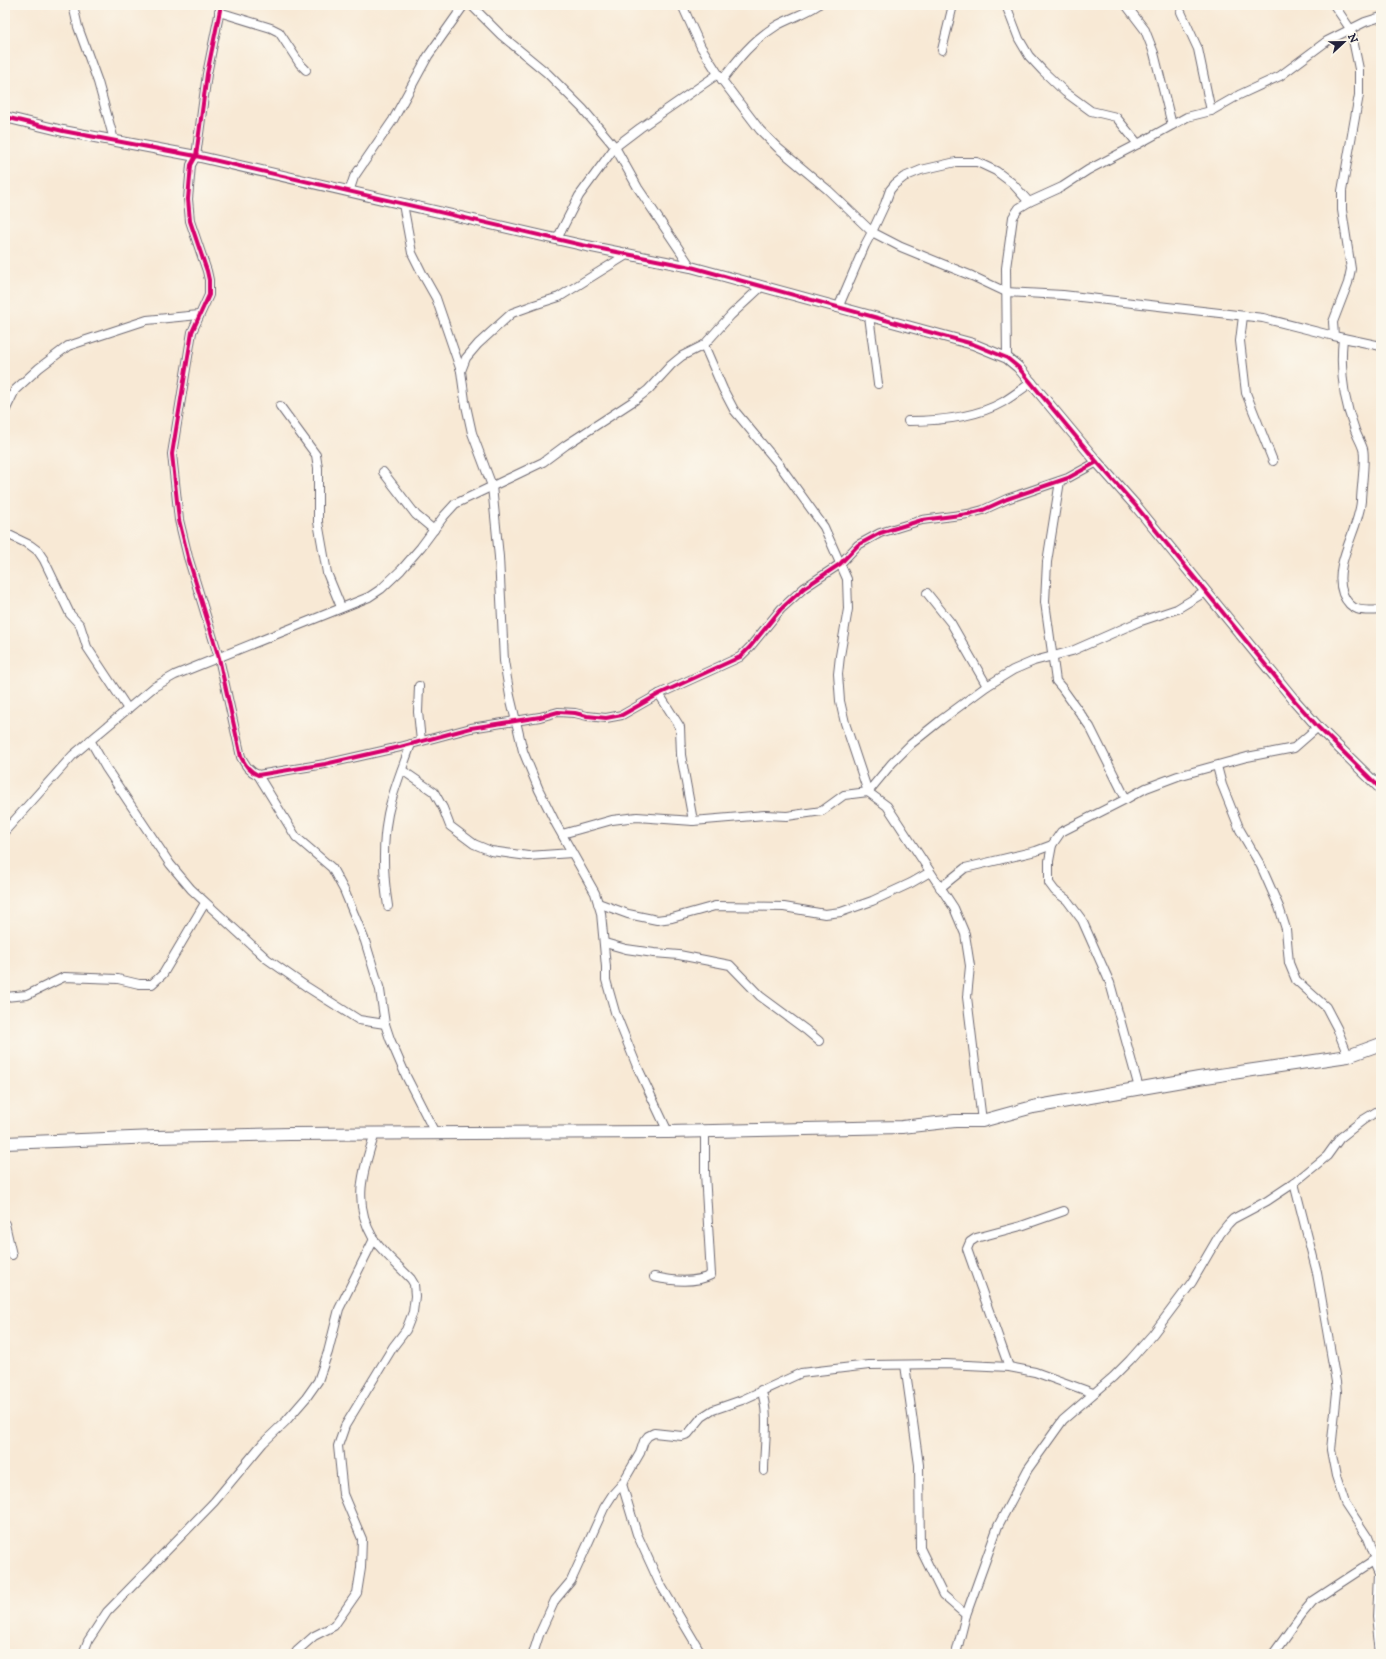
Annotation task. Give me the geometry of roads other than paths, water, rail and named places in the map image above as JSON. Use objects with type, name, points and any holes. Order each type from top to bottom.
[{"type":"main road","points":[[5,1143],[156,1137],[435,1133],[668,1132],[902,1127],[955,1121],[982,1121],[1033,1107],[1139,1088],[1348,1056],[1381,1044]]},
{"type":"street","points":[[73,5],[78,27],[98,82],[114,140]]},
{"type":"street","points":[[349,192],[354,178],[393,120],[428,56],[464,5]]},
{"type":"street","points":[[471,5],[501,35],[547,73],[584,109],[615,147],[638,188],[691,267]]},
{"type":"street","points":[[682,5],[701,47],[720,77],[760,130],[778,148],[828,190],[872,232],[901,247],[972,276],[1006,292],[1064,295],[1262,318],[1381,346]]},
{"type":"street","points":[[556,239],[579,196],[615,147],[640,128],[720,77],[757,39],[777,26],[818,5]]},
{"type":"street","points":[[942,50],[953,5]]},
{"type":"street","points":[[1006,5],[1019,39],[1029,56],[1043,71],[1065,92],[1091,110],[1116,117],[1138,144]]},
{"type":"street","points":[[1126,5],[1132,15],[1145,30],[1154,53],[1172,125]]},
{"type":"street","points":[[1334,5],[1351,30],[1359,68],[1359,95],[1342,191],[1342,210],[1351,269],[1348,283],[1333,322],[1334,336]]},
{"type":"street","points":[[306,70],[300,64],[279,32],[220,8],[208,74],[196,156],[191,165],[188,199],[190,221],[209,280],[209,295],[199,315],[190,339],[172,454],[179,520],[188,557],[219,658],[241,757],[246,767],[251,772],[258,775],[325,764],[471,728],[558,712],[606,718],[622,715],[659,694],[740,657],[781,609],[804,588],[840,564],[858,545],[880,533],[922,520],[968,514],[1060,481],[1097,462]]},
{"type":"street","points":[[1181,12],[1198,49],[1211,111]]},
{"type":"street","points":[[1007,358],[1006,268],[1013,216],[1019,208],[1062,187],[1088,170],[1187,117],[1211,111],[1239,95],[1280,76],[1327,41],[1365,22],[1381,17]]},
{"type":"street","points":[[5,117],[63,131],[196,156],[556,239],[691,267],[973,344],[1007,358],[1032,382],[1097,462],[1136,506],[1295,701],[1318,727],[1381,789]]},
{"type":"street","points":[[838,308],[890,190],[895,184],[904,178],[920,170],[956,162],[977,162],[996,171],[1012,183],[1029,202]]},
{"type":"street","points":[[403,204],[412,253],[436,298],[461,371],[464,401],[472,434],[492,486],[499,557],[504,661],[515,720],[523,751],[539,790],[595,893],[601,913],[605,943],[606,980],[615,1012],[636,1064],[668,1132]]},
{"type":"street","points":[[461,371],[466,358],[478,344],[512,313],[558,297],[628,254]]},
{"type":"street","points":[[7,825],[72,755],[154,687],[175,675],[274,634],[330,613],[341,607],[354,604],[381,589],[401,570],[455,504],[543,462],[566,445],[635,400],[648,390],[671,365],[682,356],[704,345],[731,315],[762,286]]},
{"type":"street","points":[[6,409],[15,390],[39,368],[68,346],[147,320],[199,315]]},
{"type":"street","points":[[869,316],[878,384]]},
{"type":"street","points":[[1243,316],[1240,341],[1246,393],[1273,461]]},
{"type":"street","points":[[1343,338],[1341,358],[1346,405],[1364,450],[1360,505],[1342,564],[1340,581],[1344,595],[1353,608],[1362,612],[1381,610]]},
{"type":"street","points":[[704,345],[734,410],[778,462],[824,527],[847,579],[848,609],[838,674],[840,701],[845,723],[868,792],[887,806],[954,908],[964,934],[970,966],[967,997],[982,1121]]},
{"type":"street","points":[[908,421],[936,421],[965,416],[1003,402],[1032,382]]},
{"type":"street","points":[[280,406],[316,456],[318,468],[318,522],[327,573],[341,607]]},
{"type":"street","points":[[384,472],[416,515],[434,530]]},
{"type":"street","points":[[1060,481],[1047,562],[1045,602],[1056,681],[1090,727],[1126,799]]},
{"type":"street","points":[[5,533],[30,545],[38,551],[44,560],[70,614],[80,625],[86,647],[128,709]]},
{"type":"street","points":[[562,834],[612,820],[637,817],[693,821],[765,815],[787,816],[822,811],[844,795],[868,792],[892,763],[911,744],[987,686],[1013,670],[1052,655],[1072,651],[1138,622],[1176,609],[1206,592]]},
{"type":"street","points":[[926,593],[951,623],[987,686]]},
{"type":"street","points":[[419,686],[418,712],[421,741]]},
{"type":"street","points":[[659,694],[680,727],[681,755],[693,821]]},
{"type":"street","points":[[1139,1088],[1110,983],[1082,920],[1067,900],[1055,891],[1049,883],[1048,873],[1052,845],[1061,832],[1146,788],[1178,776],[1247,757],[1294,748],[1318,727]]},
{"type":"street","points":[[90,740],[106,768],[170,864],[205,903],[267,958],[307,987],[359,1020],[385,1024]]},
{"type":"street","points":[[388,906],[383,866],[384,842],[388,813],[411,744]]},
{"type":"street","points":[[1217,766],[1222,785],[1240,830],[1261,866],[1278,907],[1286,929],[1290,963],[1296,980],[1326,1008],[1337,1028],[1348,1056]]},
{"type":"street","points":[[402,770],[434,792],[444,808],[450,826],[474,844],[491,851],[528,856],[572,853]]},
{"type":"street","points":[[258,775],[296,837],[332,868],[344,890],[364,941],[380,990],[385,1024],[390,1040],[406,1076],[435,1133]]},
{"type":"street","points":[[940,888],[964,868],[1001,858],[1036,851],[1052,845]]},
{"type":"street","points":[[598,903],[628,914],[657,920],[672,918],[715,906],[784,907],[825,914],[841,912],[872,902],[912,883],[930,872]]},
{"type":"street","points":[[5,997],[27,995],[64,977],[118,979],[139,984],[152,984],[163,974],[205,903]]},
{"type":"street","points":[[605,943],[626,949],[654,954],[679,955],[730,965],[760,996],[819,1041]]},
{"type":"street","points":[[956,1654],[966,1615],[998,1526],[1028,1469],[1063,1420],[1113,1377],[1152,1334],[1192,1282],[1220,1234],[1233,1219],[1267,1201],[1294,1183],[1327,1156],[1340,1138],[1363,1120],[1381,1109]]},
{"type":"street","points":[[654,1277],[670,1281],[702,1280],[711,1275],[705,1173],[705,1131]]},
{"type":"street","points":[[295,1654],[314,1636],[334,1626],[357,1593],[361,1568],[362,1539],[343,1494],[338,1446],[346,1426],[393,1346],[406,1330],[415,1296],[412,1279],[374,1239],[364,1217],[360,1200],[361,1183],[375,1134]]},
{"type":"street","points":[[1294,1183],[1317,1273],[1336,1382],[1331,1450],[1336,1476],[1345,1503],[1368,1538],[1376,1559],[1378,1575],[1376,1618],[1380,1654]]},
{"type":"street","points":[[1009,1367],[994,1330],[967,1249],[970,1242],[976,1238],[1022,1226],[1064,1211]]},
{"type":"street","points":[[5,1224],[12,1255]]},
{"type":"street","points":[[83,1654],[88,1641],[107,1612],[214,1502],[263,1443],[286,1421],[306,1398],[318,1381],[328,1352],[339,1309],[374,1239]]},
{"type":"street","points":[[533,1654],[539,1635],[555,1600],[571,1581],[604,1508],[622,1484],[640,1453],[644,1441],[648,1436],[654,1433],[682,1436],[688,1434],[702,1417],[713,1410],[742,1400],[801,1372],[869,1365],[946,1364],[1009,1367],[1035,1372],[1093,1393]]},
{"type":"street","points":[[905,1365],[919,1465],[920,1548],[944,1595],[966,1615]]},
{"type":"street","points":[[761,1390],[765,1400],[766,1411],[764,1471]]},
{"type":"street","points":[[622,1484],[637,1534],[659,1582],[700,1651],[704,1654]]},
{"type":"street","points":[[1273,1654],[1313,1601],[1376,1559]]}]
